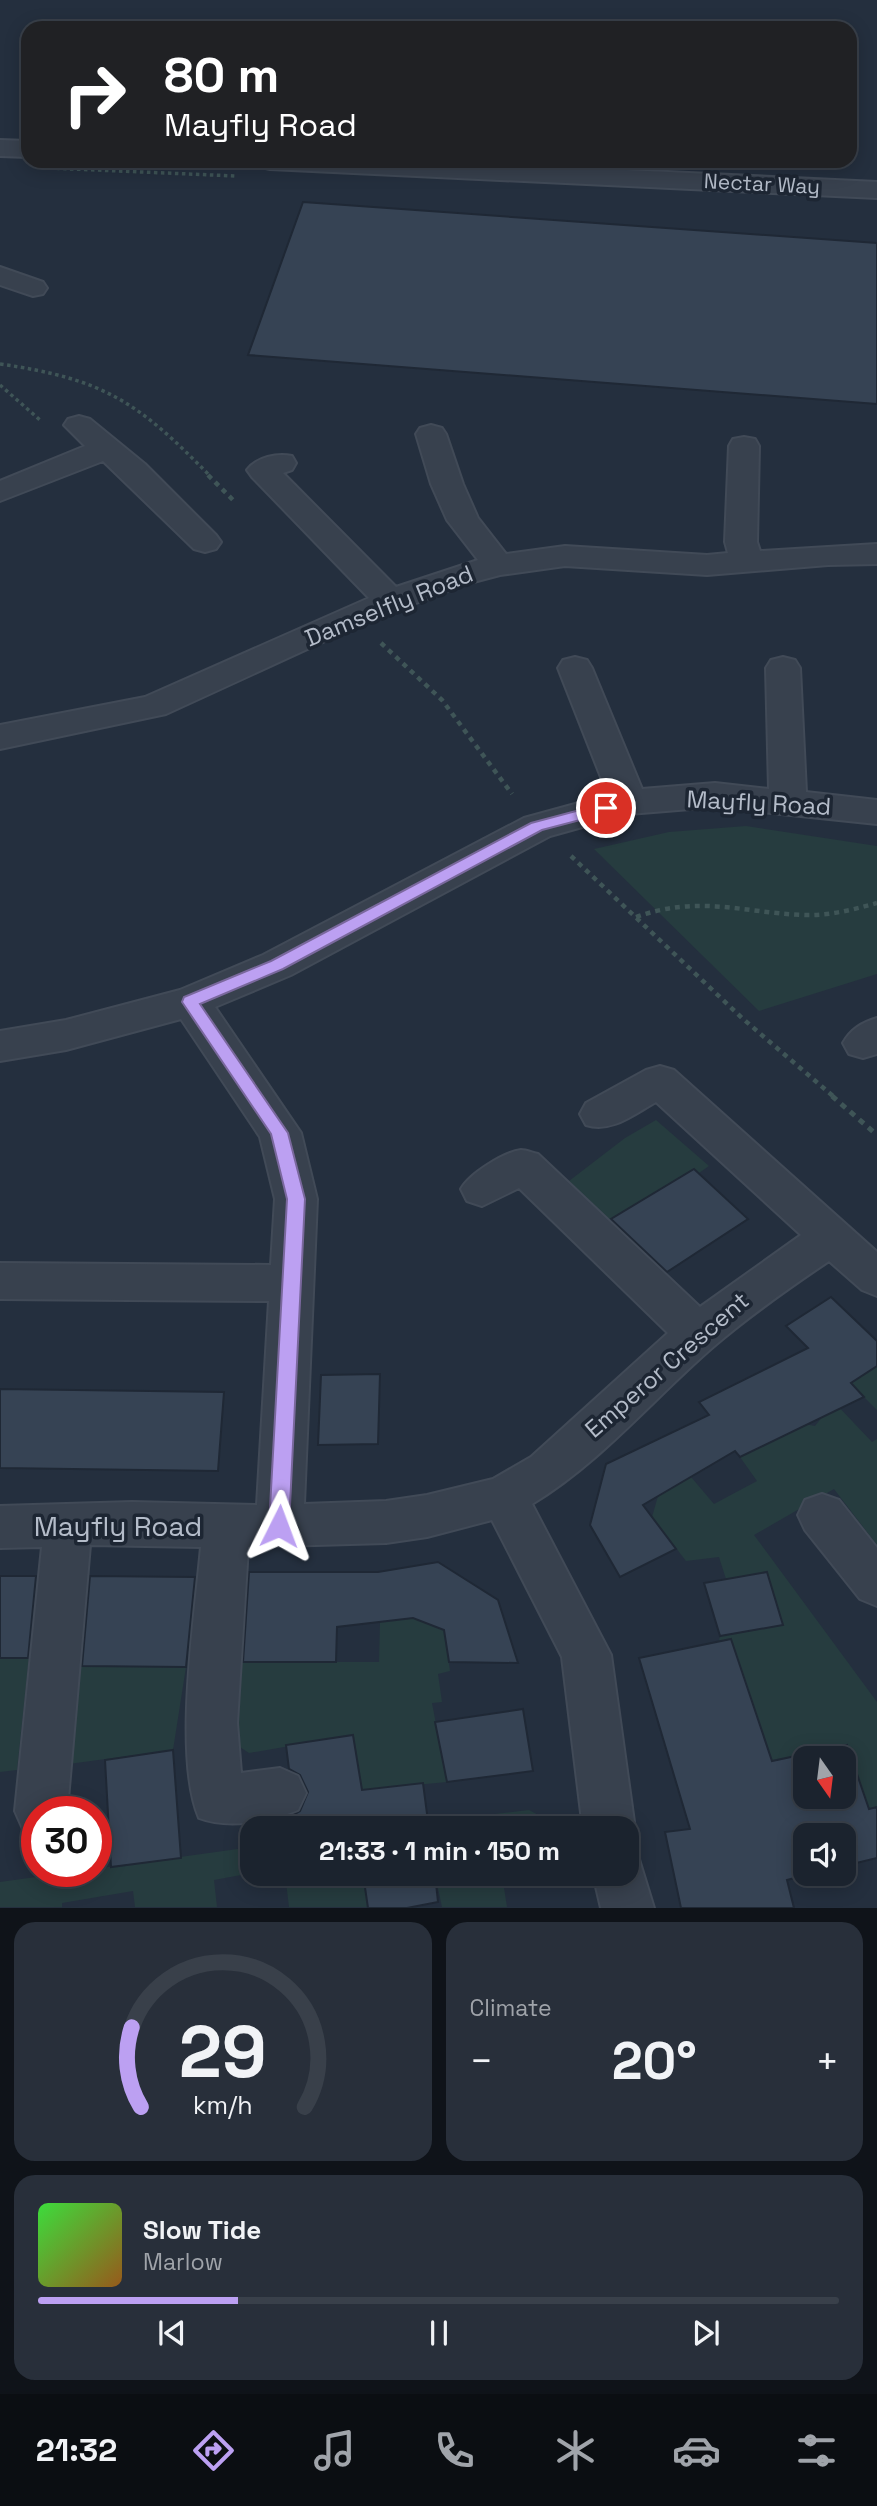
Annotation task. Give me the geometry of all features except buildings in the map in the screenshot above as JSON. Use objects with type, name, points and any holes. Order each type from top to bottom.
[{"type":"street","points":[[0,148],[21,149]]},
{"type":"street","name":"Nectar Way","points":[[417,168],[877,190]]},
{"type":"street","points":[[0,275],[33,288]]},
{"type":"street","points":[[79,425],[134,471],[205,542]]},
{"type":"street","points":[[431,434],[447,484],[463,520],[498,565]]},
{"type":"street","points":[[744,446],[741,542],[747,563]]},
{"type":"street","points":[[0,492],[107,448]]},
{"type":"street","points":[[281,463],[263,470],[391,601]]},
{"type":"street","name":"Damselfly Road","points":[[0,737],[154,706],[391,601],[454,577],[498,565],[565,556],[707,565],[828,555],[877,554]]},
{"type":"street","points":[[575,668],[629,802]]},
{"type":"street","points":[[783,668],[788,803]]},
{"type":"street","name":"Mayfly Road","points":[[0,1046],[66,1035],[190,1002],[277,965],[537,827],[629,802],[715,795],[877,812]]},
{"type":"street","points":[[190,1002],[280,1133],[296,1199],[279,1526]]},
{"type":"street","points":[[600,1114],[660,1080],[877,1278]]},
{"type":"street","points":[[482,1189],[523,1166],[698,1333]]},
{"type":"street","name":"Emperor Crescent","points":[[386,1522],[427,1516],[504,1497],[547,1471],[698,1333],[761,1284],[832,1236]]},
{"type":"street","points":[[0,1281],[292,1283]]},
{"type":"street","points":[[504,1497],[586,1655],[607,1816]]},
{"type":"street","points":[[822,1515],[877,1584]]},
{"type":"street","name":"Mayfly Road","points":[[0,1527],[132,1523],[226,1527],[386,1522]]},
{"type":"street","points":[[42,1796],[68,1525]]},
{"type":"street","points":[[226,1527],[212,1723],[217,1800],[280,1793]]},
{"type":"street","points":[[622,1886],[628,1908]]},
{"type":"path","points":[[0,385],[50,428],[79,425]]},
{"type":"path","points":[[636,917],[679,904],[715,905],[774,913],[829,914],[877,903]]},
{"type":"path","points":[[742,1018],[877,1135]]},
{"type":"green space","points":[[746,826],[877,846],[877,974],[759,1011],[594,849],[669,832]]},
{"type":"green space","points":[[656,1120],[709,1166],[699,1173],[693,1169],[606,1222],[572,1195],[569,1181],[625,1138]]},
{"type":"green space","points":[[877,1366],[877,1410],[856,1389],[847,1386]]},
{"type":"green space","points":[[834,1402],[872,1442],[877,1439],[877,1545],[834,1489],[754,1535],[877,1702],[877,1829],[856,1809],[856,1746],[793,1746],[793,1757],[771,1762],[730,1640],[719,1641],[720,1636],[783,1625],[767,1572],[726,1579],[719,1557],[686,1561],[652,1517],[658,1496],[691,1477],[714,1504],[757,1481],[740,1457],[804,1424],[815,1426]]},
{"type":"green space","points":[[422,1617],[444,1630],[450,1671],[438,1674],[442,1702],[432,1703],[447,1782],[362,1790],[353,1735],[249,1753],[226,1738],[227,1662],[379,1662],[380,1622]]},
{"type":"green space","points":[[0,1658],[29,1658],[17,1770],[0,1772]]},
{"type":"green space","points":[[77,1666],[186,1667],[173,1750],[61,1765]]},
{"type":"green space","points":[[529,1810],[540,1816],[477,1816]]},
{"type":"green space","points":[[240,1849],[240,1875],[214,1880],[217,1907],[135,1907],[133,1891],[62,1903],[62,1907],[0,1907],[0,1882],[21,1879],[21,1887],[112,1887],[112,1866]]},
{"type":"green space","points":[[286,1886],[365,1886],[368,1907],[289,1907]]},
{"type":"green space","points":[[438,1886],[504,1886],[507,1907],[442,1907]]},
{"type":"route","points":[[279,1526],[296,1199],[280,1133],[190,1002],[277,965],[537,827],[606,808]]}]
